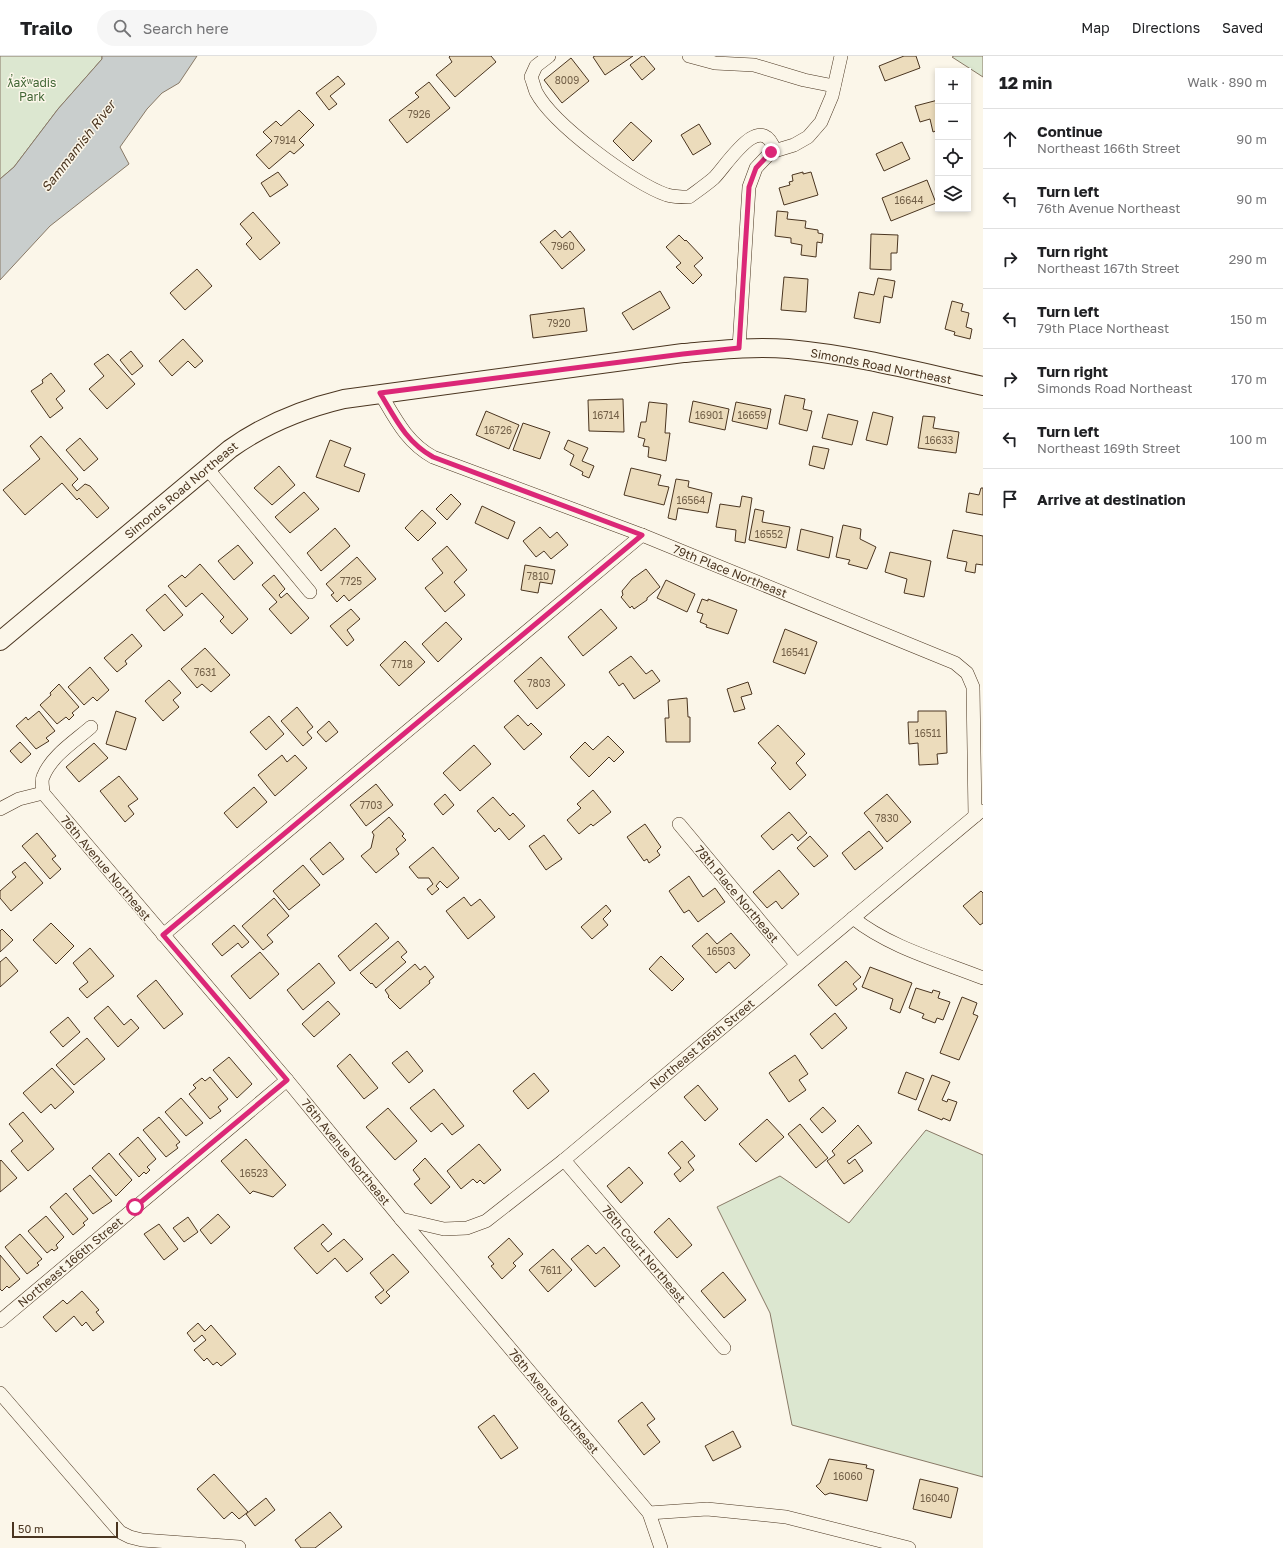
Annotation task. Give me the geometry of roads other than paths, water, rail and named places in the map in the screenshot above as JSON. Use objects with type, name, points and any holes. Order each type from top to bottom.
[{"type":"main road","name":"Simonds Road Northeast","points":[[0,641],[37,612],[206,467],[241,441],[265,426],[310,407],[380,393],[739,348],[788,349],[846,357],[983,386]]},
{"type":"street","points":[[549,56],[536,66],[531,77],[536,91],[550,110],[597,153],[640,182],[668,196],[689,197],[714,178],[749,138],[758,136],[766,137],[773,143],[775,151]]},
{"type":"street","points":[[689,56],[715,63],[754,65],[804,80],[834,86]]},
{"type":"street","points":[[739,348],[749,187],[756,168],[771,152],[794,145],[808,137],[821,122],[832,96],[841,56]]},
{"type":"street","name":"79th Place Northeast","points":[[380,393],[409,440],[420,450],[433,457],[642,535],[955,663],[966,673],[973,687],[979,812]]},
{"type":"street","points":[[206,467],[310,592]]},
{"type":"street","points":[[163,935],[642,535]]},
{"type":"street","points":[[0,809],[18,799],[43,793],[42,778],[49,766],[91,727]]},
{"type":"street","name":"76th Avenue Northeast","points":[[43,793],[287,1080],[401,1219],[649,1513],[662,1548]]},
{"type":"street","name":"Northeast 165th Street","points":[[401,1219],[444,1229],[467,1228],[486,1221],[564,1160],[979,812]]},
{"type":"street","name":"78th Place Northeast","points":[[679,824],[796,964]]},
{"type":"street","points":[[853,918],[868,930],[884,939],[983,978]]},
{"type":"street","name":"Northeast 166th Street","points":[[0,1321],[287,1080]]},
{"type":"street","name":"76th Court Northeast","points":[[564,1160],[724,1348]]},
{"type":"street","points":[[0,1393],[120,1532],[130,1537],[142,1540],[239,1547]]},
{"type":"street","points":[[649,1513],[707,1509],[786,1517],[909,1548]]},
{"type":"water","name":"Sammamish River","points":[[102,56],[197,56],[179,83],[162,93],[147,109],[120,147],[129,164],[50,226],[0,280],[0,179],[14,167],[58,109],[102,59]]},
{"type":"park label","name":"ƛ̕ax̌ʷadis Park","points":[[32,89]]}]
